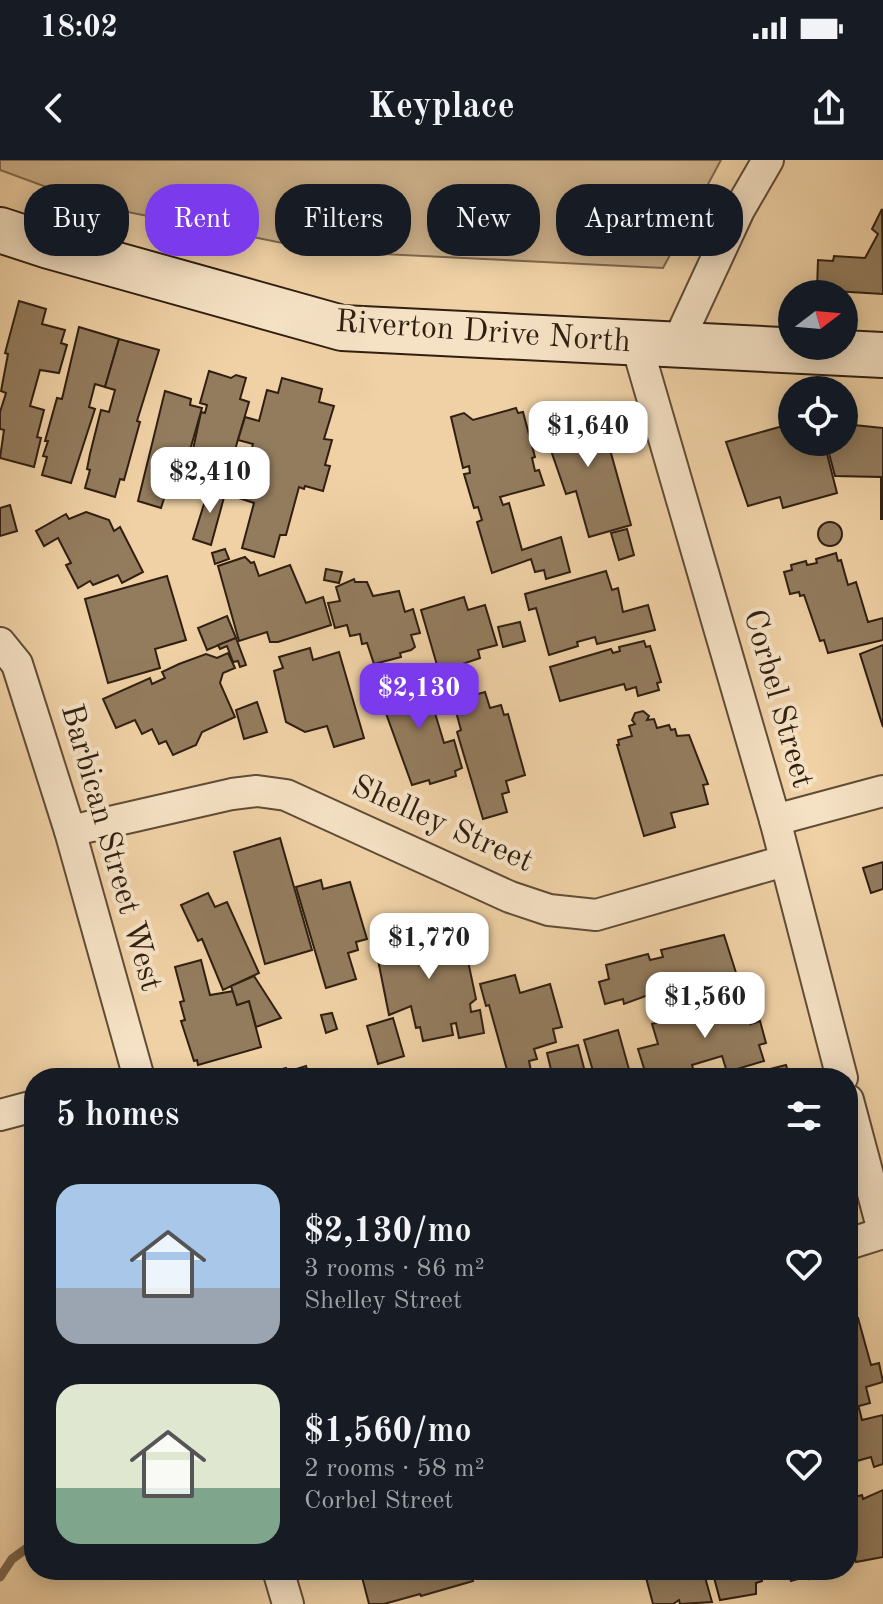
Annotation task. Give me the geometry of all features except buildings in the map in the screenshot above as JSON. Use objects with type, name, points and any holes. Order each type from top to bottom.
[{"type":"street","points":[[656,344],[768,160]]},
{"type":"street","name":"Riverton Drive North","points":[[0,230],[342,328],[883,355]]},
{"type":"street","name":"Corbel Street","points":[[656,344],[784,861],[839,1068]]},
{"type":"street","name":"Barbican Street West","points":[[0,643],[17,664],[70,831],[134,1068]]},
{"type":"street","name":"Shelley Street","points":[[70,831],[232,794],[257,791],[286,795],[510,897],[549,910],[596,915],[784,861]]},
{"type":"street","points":[[775,820],[883,791]]},
{"type":"street","points":[[0,1115],[24,1109]]},
{"type":"street","points":[[858,1138],[883,1232],[858,1241]]},
{"type":"street","points":[[281,1580],[288,1604]]},
{"type":"shaded area","points":[[0,160],[721,160],[708,184],[556,184],[556,256],[669,256],[663,268],[411,255],[411,184],[275,184],[275,242],[259,238],[259,184],[145,184],[145,215],[129,212],[129,184],[38,184],[0,170]]},
{"type":"waterway","points":[[0,1577],[12,1559],[24,1550]]}]
